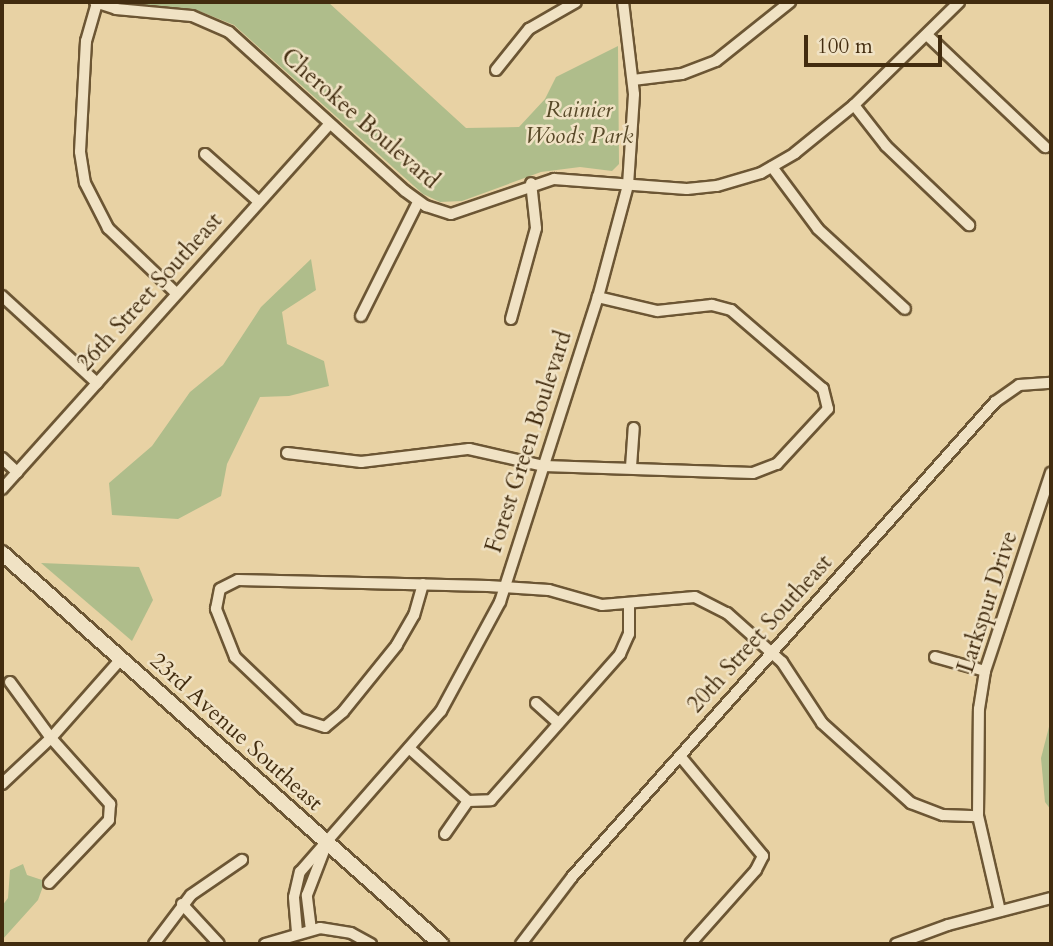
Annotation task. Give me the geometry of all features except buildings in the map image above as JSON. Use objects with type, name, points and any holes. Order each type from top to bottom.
[{"type":"street","points":[[96,2],[86,41],[80,152],[85,183],[108,228],[177,293]]},
{"type":"street","name":"Cherokee Boulevard","points":[[96,2],[129,11],[183,14],[220,27],[418,202],[451,214],[468,212],[531,183],[578,178],[628,185],[702,188],[732,183],[772,167],[854,105],[959,2]]},
{"type":"street","points":[[496,70],[529,29],[576,2]]},
{"type":"street","name":"Forest Green Boulevard","points":[[297,932],[296,883],[311,855],[327,843],[409,748],[461,680],[504,588],[598,297],[628,185],[633,80],[623,2]]},
{"type":"street","points":[[633,80],[682,74],[716,61],[790,2]]},
{"type":"street","points":[[927,35],[1045,147]]},
{"type":"street","points":[[854,105],[886,146],[969,225]]},
{"type":"street","name":"26th Street Southeast","points":[[2,489],[330,124]]},
{"type":"street","points":[[205,154],[259,202]]},
{"type":"street","points":[[772,167],[818,229],[905,309]]},
{"type":"street","points":[[511,319],[535,237],[531,183]]},
{"type":"street","points":[[361,316],[418,202]]},
{"type":"street","points":[[2,296],[97,383]]},
{"type":"street","points":[[287,453],[361,462],[468,449],[544,466],[759,472],[777,464],[810,432],[829,401],[823,389],[731,310],[712,305],[650,311],[598,297]]},
{"type":"street","name":"20th Street Southeast","points":[[521,944],[572,877],[995,402],[1019,385],[1051,383]]},
{"type":"street","points":[[631,467],[634,428]]},
{"type":"street","points":[[2,458],[17,472]]},
{"type":"street","name":"Larkspur Drive","points":[[1000,911],[978,816],[975,764],[985,671],[1051,473]]},
{"type":"street","name":"23rd Avenue Southeast","points":[[2,553],[441,944]]},
{"type":"street","points":[[422,584],[415,615],[383,664],[338,718],[317,727],[300,719],[235,657],[216,609],[216,597],[226,583],[238,580],[422,584],[559,591],[603,605],[685,596],[707,601],[771,653],[789,671],[822,723],[911,803],[943,814],[978,816]]},
{"type":"street","points":[[409,748],[468,801],[491,800],[624,649],[629,634],[629,604]]},
{"type":"street","points":[[935,657],[985,671]]},
{"type":"street","points":[[2,784],[51,738],[121,659]]},
{"type":"street","points":[[10,682],[51,738],[106,797],[111,810],[101,830],[49,883]]},
{"type":"street","points":[[536,703],[558,723]]},
{"type":"street","points":[[680,756],[763,856],[691,944]]},
{"type":"street","points":[[445,834],[468,801]]},
{"type":"street","points":[[311,930],[307,895],[327,843]]},
{"type":"street","points":[[154,944],[182,904],[242,860]]},
{"type":"street","points":[[896,944],[1051,898]]},
{"type":"street","points":[[182,904],[219,944]]},
{"type":"street","points":[[265,944],[297,932],[337,929],[371,944]]},
{"type":"green space","name":"Rainier Woods Park","points":[[114,2],[328,2],[466,128],[519,127],[545,99],[556,77],[618,46],[619,164],[612,171],[580,167],[541,172],[462,201],[440,202],[423,194],[234,25],[194,9]]},
{"type":"green space","points":[[311,259],[316,290],[282,312],[287,344],[324,361],[329,386],[289,396],[260,397],[227,464],[221,496],[178,519],[112,515],[109,483],[152,446],[190,392],[223,365],[261,307]]},
{"type":"green space","points":[[41,563],[139,567],[153,600],[132,641]]},
{"type":"green space","points":[[1051,719],[1051,810],[1045,802],[1041,758]]},
{"type":"green space","points":[[23,864],[27,875],[45,881],[38,900],[2,940],[2,906],[8,898],[10,870]]}]
